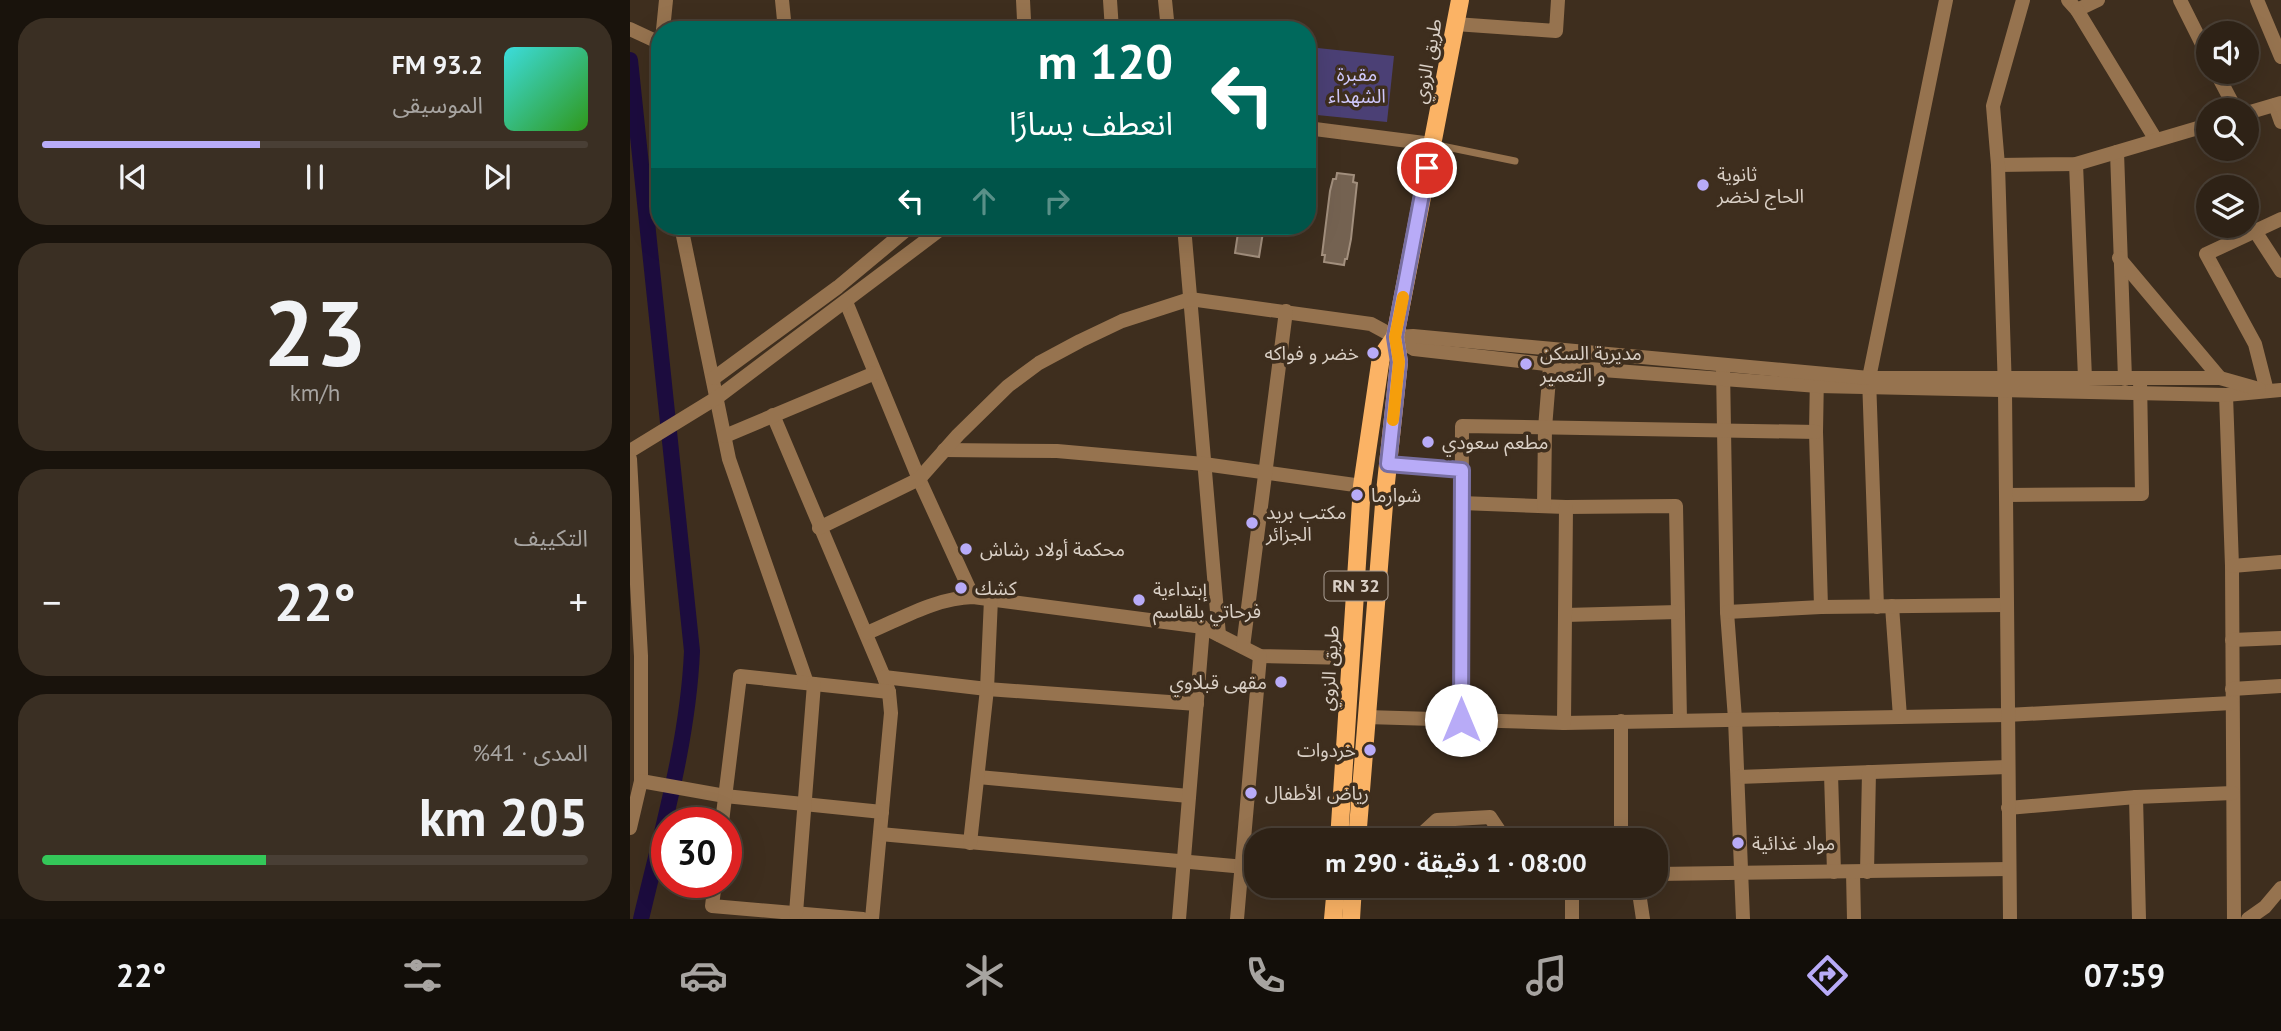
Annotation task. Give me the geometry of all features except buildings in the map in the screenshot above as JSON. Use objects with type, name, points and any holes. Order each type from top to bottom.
[{"type":"main road","name":"طريق الزوي","points":[[1358,828],[1399,362],[1395,337],[1460,0]]},
{"type":"main road","name":"طريق الزوي","points":[[1340,828],[1362,486],[1381,357],[1395,337]]},
{"type":"main road","points":[[1333,919],[1335,898]]},
{"type":"main road","points":[[1351,919],[1352,898]]},
{"type":"street","points":[[664,21],[666,0]]},
{"type":"street","points":[[782,0],[784,21]]},
{"type":"street","points":[[1023,0],[1024,21]]},
{"type":"street","points":[[1110,0],[1111,21]]},
{"type":"street","points":[[1165,0],[1167,21]]},
{"type":"street","points":[[1455,24],[1556,31],[1558,0]]},
{"type":"street","points":[[1877,607],[1869,383],[1946,0]]},
{"type":"street","points":[[2010,919],[2005,384],[1998,165],[1993,107],[2023,0]]},
{"type":"street","points":[[2098,0],[2072,5],[2156,141]]},
{"type":"street","points":[[2180,0],[2196,33]]},
{"type":"street","points":[[2257,0],[2281,57]]},
{"type":"street","points":[[630,29],[651,39]]},
{"type":"street","points":[[2259,110],[2278,104],[2281,122]]},
{"type":"street","points":[[1316,129],[1432,144]]},
{"type":"street","points":[[1998,165],[2076,164],[2196,129]]},
{"type":"street","points":[[2006,495],[2142,494],[2140,394],[2132,379],[2119,258],[2116,152]]},
{"type":"street","points":[[2076,164],[2085,378]]},
{"type":"street","points":[[2259,229],[2281,219]]},
{"type":"street","points":[[683,235],[729,459],[811,683],[796,913]]},
{"type":"street","points":[[714,378],[838,287],[900,235]]},
{"type":"street","points":[[630,451],[718,397],[933,235]]},
{"type":"street","points":[[1185,235],[1219,635]]},
{"type":"street","points":[[2259,237],[2281,271]]},
{"type":"street","points":[[2240,238],[2206,254],[2255,344],[2274,390]]},
{"type":"street","points":[[2119,258],[2220,378]]},
{"type":"street","points":[[819,528],[919,479],[1008,386],[1039,363],[1122,321],[1190,299],[1371,324],[1414,349],[1549,365],[1723,372],[1869,383],[2005,384],[2140,394],[2226,395],[2274,390]]},
{"type":"street","points":[[846,302],[919,479],[973,597]]},
{"type":"street","points":[[1243,648],[1286,311]]},
{"type":"street","points":[[1395,337],[1413,336],[1552,349],[1723,372]]},
{"type":"street","points":[[1544,506],[1545,428],[1552,349]]},
{"type":"street","points":[[1723,372],[1727,612],[1735,719],[1743,919]]},
{"type":"street","points":[[725,436],[875,373]]},
{"type":"street","points":[[2005,384],[2085,378],[2220,378],[2274,390]]},
{"type":"street","points":[[1818,380],[1816,432],[1821,607]]},
{"type":"street","points":[[2226,395],[2232,566],[2234,919]]},
{"type":"street","points":[[773,415],[819,528],[867,633],[889,692],[891,713],[872,919]]},
{"type":"street","points":[[1461,720],[1462,426],[1816,432]]},
{"type":"street","points":[[944,450],[1057,451],[1204,464],[1362,486]]},
{"type":"street","points":[[630,459],[635,657],[642,780],[634,799],[630,828]]},
{"type":"street","points":[[1388,464],[1462,470]]},
{"type":"street","points":[[1461,503],[1676,506],[1680,720]]},
{"type":"street","points":[[1564,723],[1566,506]]},
{"type":"street","points":[[2232,566],[2281,562]]},
{"type":"street","points":[[867,633],[940,602],[973,597],[1203,627],[1260,656],[1351,658]]},
{"type":"street","points":[[970,843],[988,689],[991,599]]},
{"type":"street","points":[[1727,612],[1821,607],[2006,605]]},
{"type":"street","points":[[1892,606],[1900,717]]},
{"type":"street","points":[[1565,615],[1678,612]]},
{"type":"street","points":[[1179,919],[1203,627]]},
{"type":"street","points":[[2232,640],[2281,638]]},
{"type":"street","points":[[1237,919],[1260,656]]},
{"type":"street","points":[[724,807],[740,676],[889,692]]},
{"type":"street","points":[[884,677],[988,689],[1196,704]]},
{"type":"street","points":[[1366,717],[1564,723],[2007,715],[2232,696],[2281,686]]},
{"type":"street","points":[[1621,721],[1621,828]]},
{"type":"street","points":[[1738,777],[2007,767]]},
{"type":"street","points":[[1854,919],[1869,772]]},
{"type":"street","points":[[1830,774],[1833,872]]},
{"type":"street","points":[[978,777],[1189,796]]},
{"type":"street","points":[[642,780],[725,796],[882,812]]},
{"type":"street","points":[[2008,808],[2136,797],[2233,793]]},
{"type":"street","points":[[2136,797],[2139,919]]},
{"type":"street","points":[[1428,828],[1437,820],[1490,817],[1498,828]]},
{"type":"street","points":[[880,834],[1244,868]]},
{"type":"street","points":[[1668,874],[2009,869]]},
{"type":"street","points":[[2248,919],[2265,906],[2281,888]]},
{"type":"street","points":[[1572,898],[1572,919]]},
{"type":"street","points":[[1640,898],[1643,919]]},
{"type":"street","points":[[711,912],[796,913],[863,919]]},
{"type":"lane","points":[[1432,144],[1515,161]]},
{"type":"green space","name":"مقبرة الشهداء","points":[[1316,48],[1394,56],[1387,122],[1316,115]]},
{"type":"waterway","points":[[630,60],[692,651],[680,752],[641,919]]},
{"type":"slow traffic","points":[[1393,420],[1399,362],[1395,337],[1403,297]]},
{"type":"place","name":"ثانوية الحاج لخضر","points":[[1703,185]]},
{"type":"place","name":"خضر و فواكه","points":[[1373,353]]},
{"type":"place","name":"مديرية السكن و التعمير","points":[[1526,364]]},
{"type":"place","name":"مطعم سعودي","points":[[1428,442]]},
{"type":"place","name":"شوارما","points":[[1357,495]]},
{"type":"place","name":"مكتب بريد الجزائر","points":[[1252,523]]},
{"type":"place","name":"محكمة أولاد رشاش","points":[[966,549]]},
{"type":"place","name":"كشك","points":[[961,588]]},
{"type":"place","name":"إبتداءية فرحاتي بلقاسم","points":[[1139,600]]},
{"type":"place","name":"مقهى قبلاوي","points":[[1281,682]]},
{"type":"place","name":"خردوات","points":[[1370,750]]},
{"type":"place","name":"رياض الأطفال","points":[[1251,793]]},
{"type":"place","name":"مواد غذائية","points":[[1738,843]]},
{"type":"route","points":[[1427,168],[1395,337],[1399,362],[1388,464],[1462,470],[1461,720]]}]
